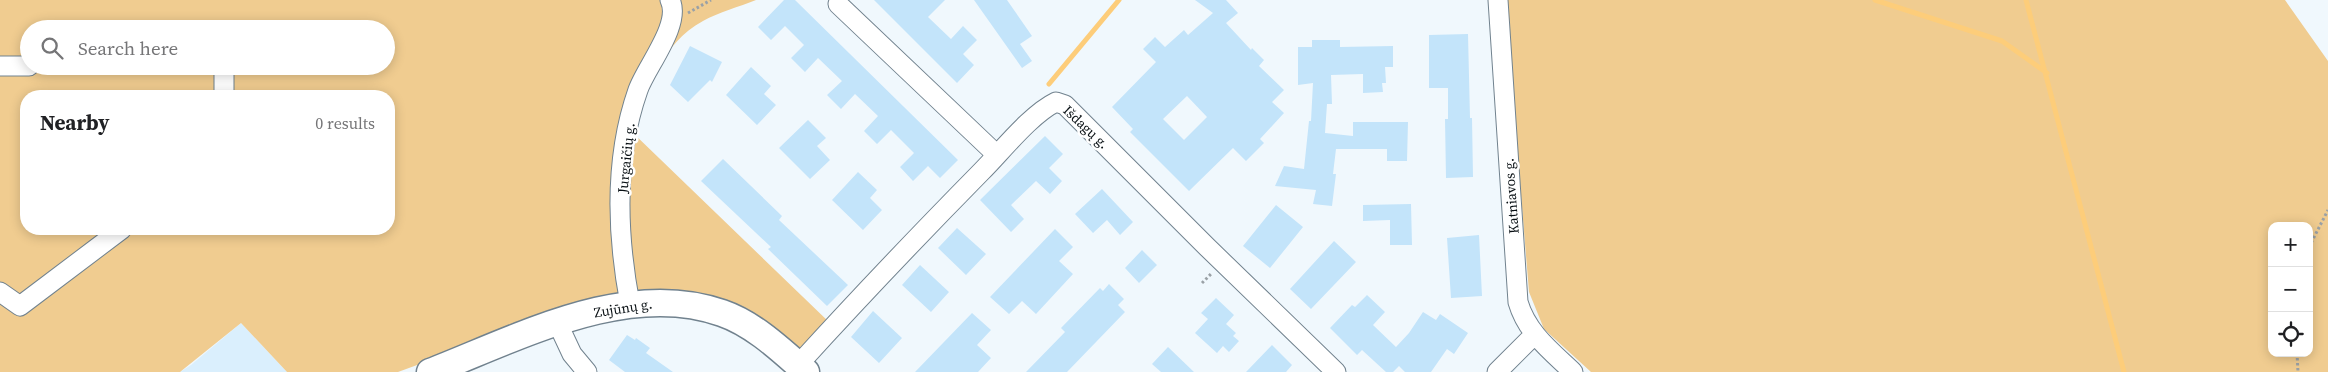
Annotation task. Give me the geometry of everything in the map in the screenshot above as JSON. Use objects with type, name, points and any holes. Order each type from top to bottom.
[{"type":"main road","name":"Zujūnų g.","points":[[430,372],[558,322],[595,310],[630,304],[664,302],[692,304],[724,313],[751,327],[802,368]]},
{"type":"street","points":[[670,0],[672,4],[672,21]]},
{"type":"street","name":"Katniavos g.","points":[[1498,0],[1518,302],[1523,319],[1534,335],[1573,372]]},
{"type":"street","points":[[838,4],[997,155]]},
{"type":"street","name":"Jurgaičių g.","points":[[630,304],[620,238],[625,134],[641,80],[672,21]]},
{"type":"street","points":[[0,66],[20,66]]},
{"type":"street","points":[[224,75],[224,90]]},
{"type":"street","name":"Išdagų g.","points":[[802,368],[874,282],[1045,107],[1056,102],[1066,105],[1207,247],[1336,372]]},
{"type":"street","points":[[0,292],[20,306],[114,235]]},
{"type":"street","points":[[558,322],[572,354],[587,372]]},
{"type":"street","points":[[1497,372],[1534,335]]},
{"type":"path","points":[[672,21],[711,0]]},
{"type":"path","points":[[2313,239],[2328,210]]},
{"type":"path","points":[[2298,357],[2298,372]]},
{"type":"shaded area","points":[[0,0],[756,0],[703,21],[676,42],[666,55],[650,84],[631,131],[830,323],[801,357],[721,299],[502,334],[398,372],[287,372],[241,323],[180,372],[0,372]]},
{"type":"shaded area","points":[[1505,0],[2285,0],[2328,61],[2328,372],[1591,372],[1544,329],[1529,292]]},
{"type":"shaded area","points":[[241,323],[287,372],[180,372],[191,365]]},
{"type":"building","points":[[784,0],[795,0],[958,160],[940,178],[928,166],[913,181],[900,167],[914,153],[891,130],[877,144],[864,131],[878,116],[855,94],[841,109],[827,95],[842,81],[818,58],[805,72],[791,58],[804,45],[785,26],[771,40],[758,27]]},
{"type":"building","points":[[874,0],[945,0],[928,17],[951,39],[963,26],[977,40],[963,54],[974,65],[957,83]]},
{"type":"building","points":[[974,0],[1007,0],[1032,36],[1020,44],[1032,61],[1022,68]]},
{"type":"building","points":[[1195,0],[1226,0],[1238,13],[1226,23],[1251,50],[1252,48],[1264,60],[1259,66],[1284,90],[1272,102],[1284,113],[1260,139],[1264,143],[1246,161],[1233,148],[1189,191],[1130,132],[1133,129],[1112,107],[1156,62],[1143,49],[1155,37],[1165,47],[1184,30],[1188,35],[1213,13]],"holes":[[[1187,96],[1207,117],[1184,140],[1163,119]]]},
{"type":"building","points":[[1468,34],[1473,177],[1446,178],[1445,119],[1448,119],[1448,88],[1429,88],[1429,35]]},
{"type":"building","points":[[1312,40],[1340,40],[1340,47],[1393,46],[1393,67],[1385,67],[1386,83],[1382,83],[1383,92],[1363,93],[1363,74],[1331,75],[1332,104],[1327,104],[1325,133],[1353,136],[1353,122],[1408,122],[1407,161],[1387,161],[1387,149],[1336,149],[1333,174],[1336,174],[1332,206],[1313,204],[1316,190],[1275,186],[1284,166],[1304,169],[1309,121],[1311,121],[1313,83],[1298,85],[1298,47],[1312,47]]},
{"type":"building","points":[[690,46],[722,62],[712,82],[710,80],[688,102],[670,85]]},
{"type":"building","points":[[751,67],[771,86],[764,94],[776,105],[757,125],[726,95]]},
{"type":"building","points":[[808,120],[826,138],[817,146],[830,160],[810,179],[779,148]]},
{"type":"building","points":[[1045,136],[1063,154],[1049,168],[1062,181],[1050,194],[1036,181],[1011,205],[1024,219],[1011,232],[980,200]]},
{"type":"building","points":[[723,159],[782,216],[779,220],[848,285],[827,306],[768,249],[771,247],[701,181]]},
{"type":"building","points":[[858,172],[877,190],[870,198],[882,210],[863,230],[832,200]]},
{"type":"building","points":[[1102,189],[1133,222],[1120,235],[1107,220],[1093,233],[1075,214]]},
{"type":"building","points":[[1411,204],[1412,245],[1390,245],[1390,220],[1363,221],[1363,205]]},
{"type":"building","points":[[1276,205],[1303,227],[1270,268],[1243,246]]},
{"type":"building","points":[[957,228],[986,254],[966,275],[938,248]]},
{"type":"building","points":[[1055,229],[1073,247],[1059,261],[1073,274],[1036,314],[1022,301],[1009,314],[990,297]]},
{"type":"building","points":[[1479,235],[1482,296],[1451,298],[1447,238]]},
{"type":"building","points":[[1334,241],[1356,262],[1311,309],[1290,289]]},
{"type":"building","points":[[1142,250],[1157,265],[1139,283],[1125,268]]},
{"type":"building","points":[[920,265],[949,292],[931,312],[902,285]]},
{"type":"building","points":[[1109,284],[1124,299],[1118,305],[1125,312],[1067,372],[1026,372],[1065,332],[1061,328],[1100,288],[1103,291]]},
{"type":"building","points":[[1367,295],[1385,312],[1373,325],[1396,347],[1409,333],[1423,312],[1436,320],[1440,314],[1468,333],[1454,354],[1447,349],[1431,372],[1405,372],[1399,366],[1393,372],[1386,372],[1362,350],[1357,355],[1330,328],[1352,305],[1355,307]]},
{"type":"building","points":[[1216,298],[1234,315],[1226,324],[1236,333],[1233,336],[1239,341],[1229,352],[1223,346],[1217,353],[1195,333],[1208,319],[1201,313]]},
{"type":"building","points":[[873,311],[902,338],[879,363],[851,337]]},
{"type":"building","points":[[972,313],[991,330],[977,345],[991,358],[978,372],[915,372]]},
{"type":"building","points":[[627,335],[635,340],[636,338],[650,348],[646,353],[673,372],[625,372],[609,360]]},
{"type":"building","points":[[1272,345],[1292,365],[1286,372],[1246,372]]},
{"type":"building","points":[[1168,347],[1194,372],[1161,372],[1152,364]]},
{"type":"waterway","points":[[1049,84],[1119,0]]},
{"type":"waterway","points":[[1875,0],[2002,41],[2047,73]]},
{"type":"waterway","points":[[2026,0],[2124,372]]}]
